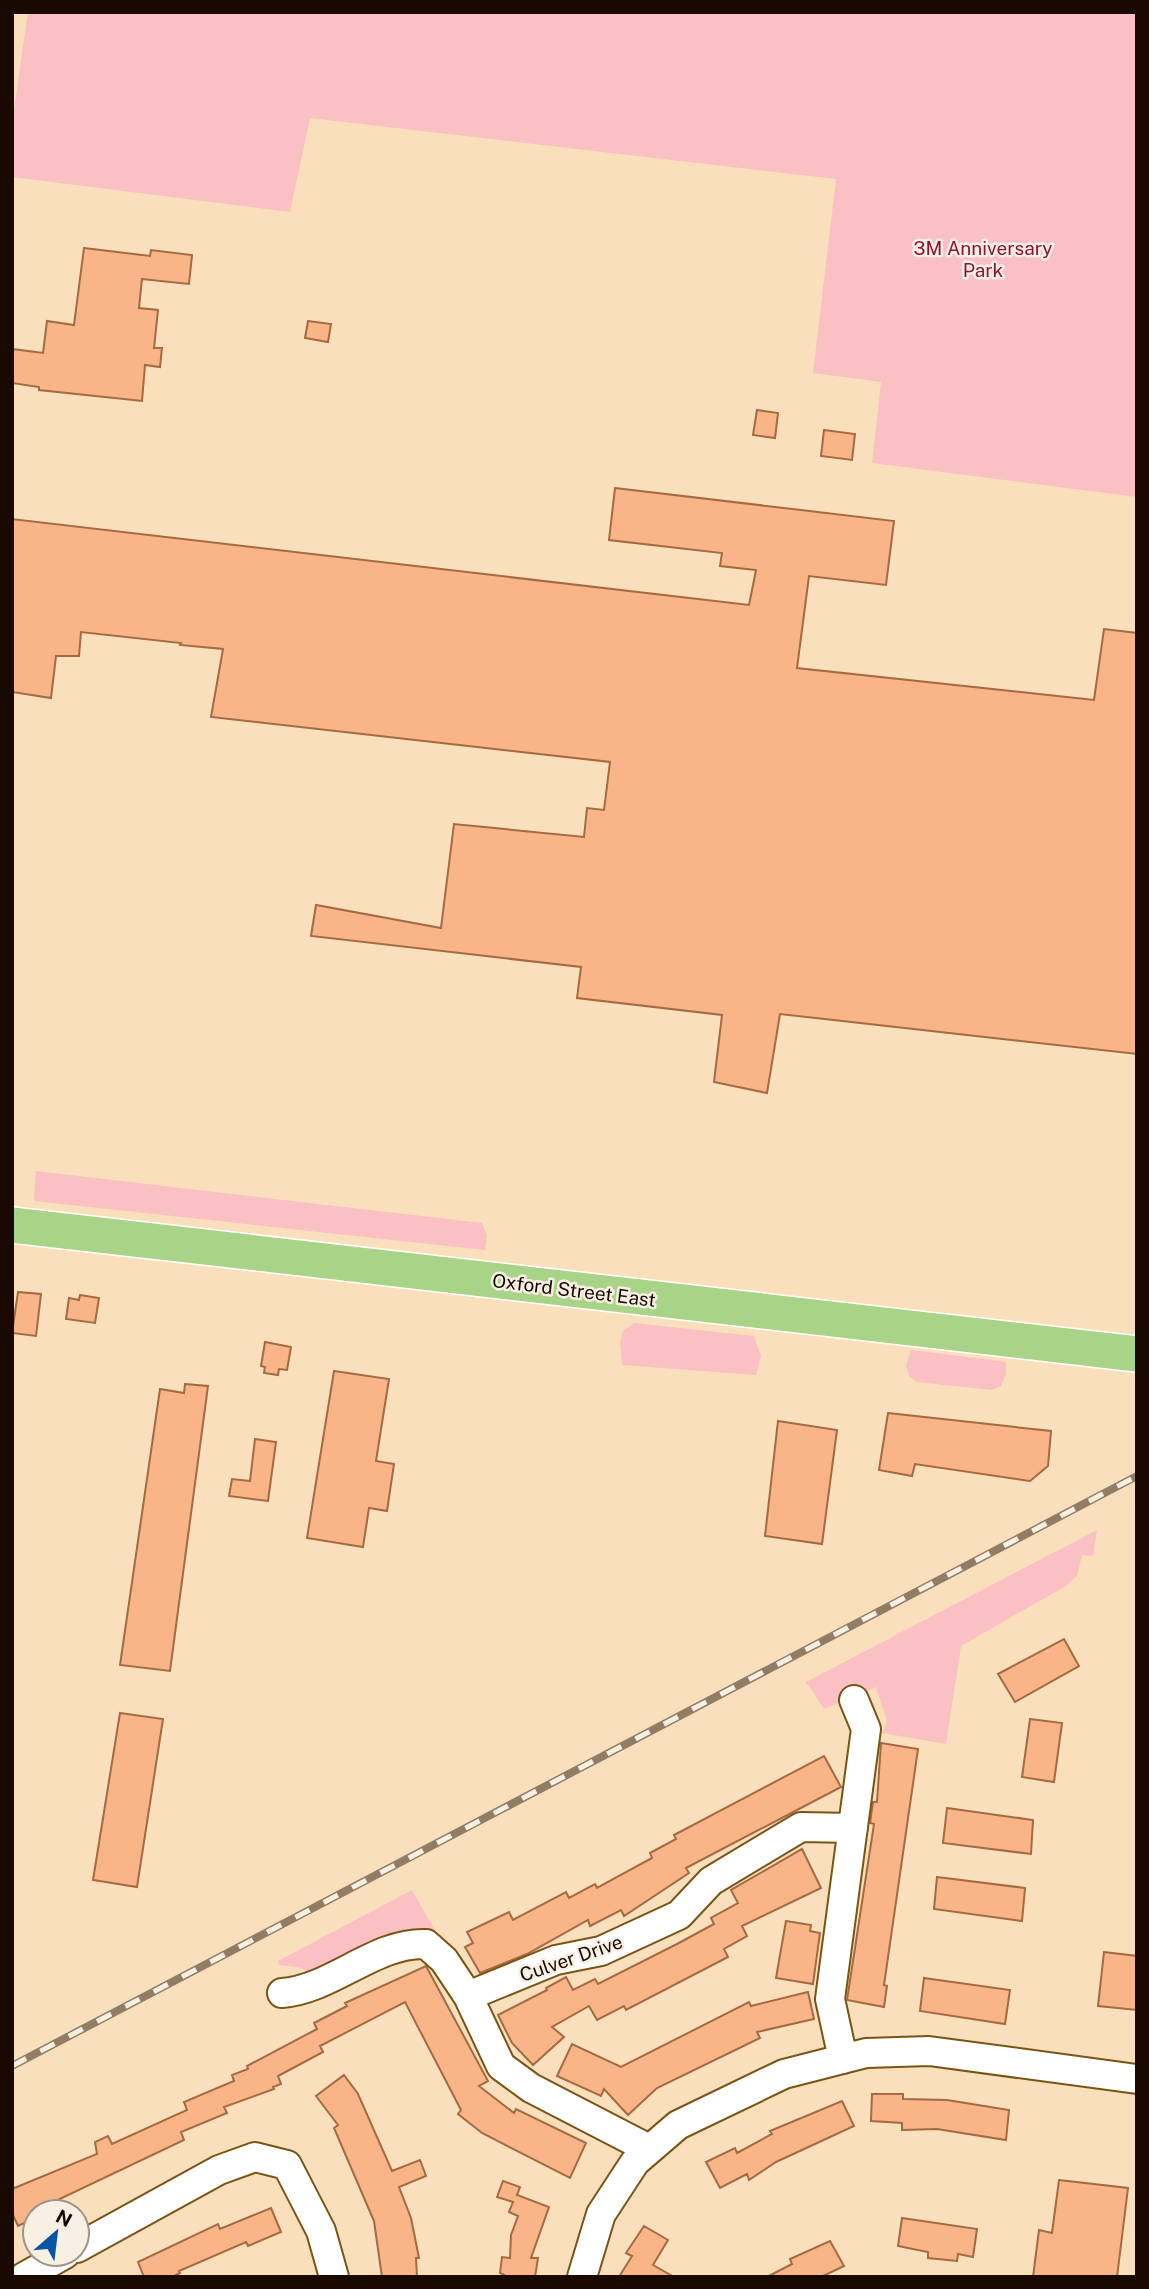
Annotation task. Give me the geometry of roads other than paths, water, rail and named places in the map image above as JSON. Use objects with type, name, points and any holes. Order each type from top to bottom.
[{"type":"main road","name":"Oxford Street East","points":[[12,1225],[1137,1354]]},
{"type":"street","points":[[843,2059],[830,1999],[866,1729],[854,1700]]},
{"type":"street","name":"Culver Drive","points":[[468,1996],[556,1960],[601,1951],[679,1915],[710,1881],[801,1827],[853,1828]]},
{"type":"street","points":[[282,1993],[305,1991],[405,1943],[426,1944],[444,1960],[468,1996],[501,2066],[531,2088],[649,2149]]},
{"type":"street","points":[[582,2277],[601,2214],[635,2162],[678,2126],[784,2074],[866,2053],[929,2051],[1137,2079]]},
{"type":"street","points":[[91,2240],[219,2170],[256,2157],[288,2165],[321,2231],[334,2277]]},
{"type":"street","points":[[24,2277],[40,2268]]},
{"type":"railway","points":[[12,2066],[1137,1476]]},
{"type":"park label","name":"3M Anniversary Park","points":[[983,259]]}]
